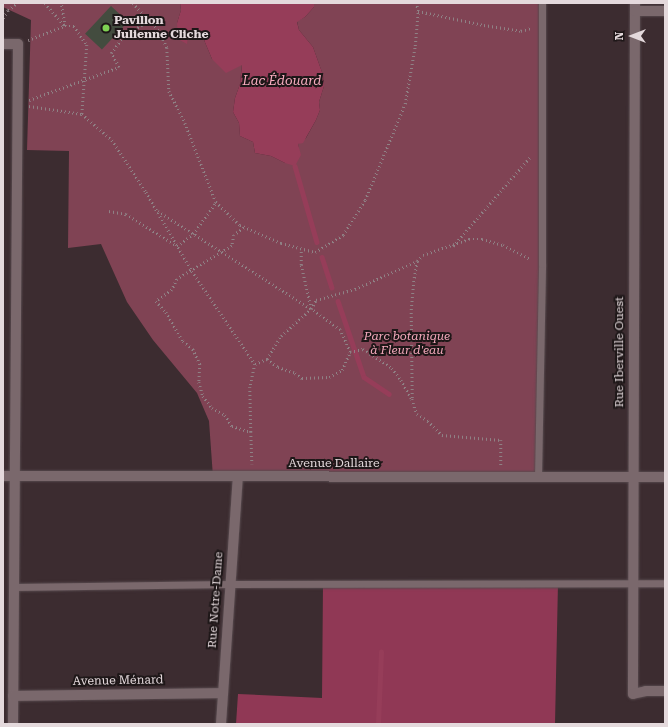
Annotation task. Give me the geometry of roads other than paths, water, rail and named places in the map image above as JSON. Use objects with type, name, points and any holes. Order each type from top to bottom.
[{"type":"street","points":[[635,7],[665,11]]},
{"type":"street","name":"Rue Iberville Ouest","points":[[635,7],[633,694],[646,691],[665,691]]},
{"type":"street","points":[[3,44],[18,44],[13,724]]},
{"type":"street","name":"Avenue Dallaire","points":[[3,476],[665,476]]},
{"type":"street","name":"Rue Notre-Dame","points":[[221,724],[238,477]]},
{"type":"street","name":"Avenue Ménard","points":[[14,696],[223,693]]},
{"type":"lane","points":[[538,477],[542,264],[542,3]]},
{"type":"lane","points":[[14,587],[230,584],[665,583]]},
{"type":"water","name":"Lac Édouard","points":[[180,3],[314,3],[314,7],[305,17],[297,22],[299,30],[313,47],[323,75],[324,86],[319,102],[320,110],[316,120],[303,143],[298,144],[301,155],[295,166],[271,156],[255,153],[253,142],[240,136],[239,123],[233,112],[235,98],[240,84],[242,65],[226,73],[212,59],[204,40],[194,30],[188,36],[187,44],[178,39],[177,23],[181,10]]},
{"type":"waterway","points":[[295,166],[317,242]]},
{"type":"waterway","points":[[322,257],[332,287]]},
{"type":"waterway","points":[[338,301],[364,377],[389,394]]},
{"type":"waterway","points":[[378,724],[381,652]]},
{"type":"place","name":"Pavillon Julienne Cliche","points":[[106,28]]},
{"type":"park label","name":"Parc botanique à Fleur d'eau","points":[[407,344]]}]
